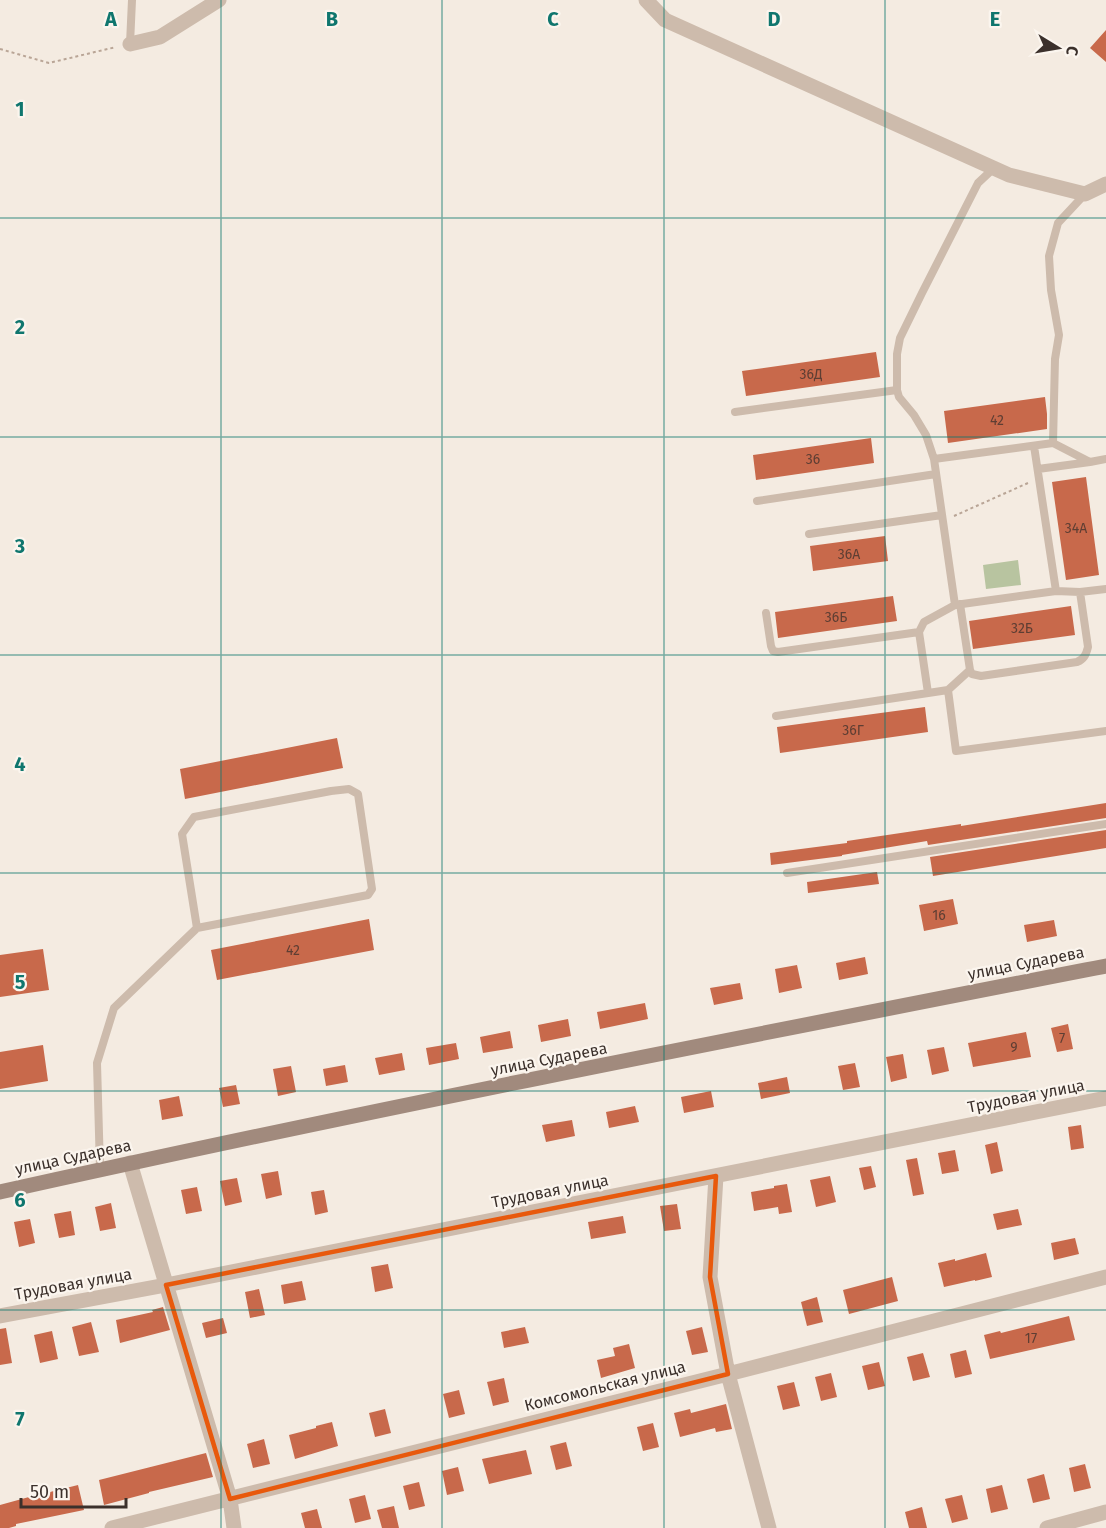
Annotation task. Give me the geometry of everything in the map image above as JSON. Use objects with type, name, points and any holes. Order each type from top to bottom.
[{"type":"street","points":[[130,44],[160,37],[219,0]]},
{"type":"street","points":[[646,0],[665,20],[1009,175],[1085,194],[1106,184]]},
{"type":"street","name":"улица Сударева","points":[[0,1192],[188,1150],[1106,966]]},
{"type":"street","name":"Трудовая улица","points":[[0,1316],[1106,1098]]},
{"type":"street","points":[[130,1163],[230,1499],[234,1528]]},
{"type":"street","points":[[716,1176],[710,1276],[728,1374],[769,1528]]},
{"type":"street","name":"Комсомольская улица","points":[[112,1528],[1106,1277]]},
{"type":"street","points":[[1047,1528],[1106,1512]]},
{"type":"lane","points":[[130,44],[132,0]]},
{"type":"lane","points":[[994,168],[978,183],[900,338],[896,366],[897,390],[902,403],[926,435],[934,459],[957,604],[972,674],[981,676],[1077,662],[1083,659],[1088,647],[1080,592]]},
{"type":"lane","points":[[1053,443],[1055,359],[1059,335],[1051,291],[1049,256],[1058,223],[1085,194]]},
{"type":"lane","points":[[735,412],[897,390]]},
{"type":"lane","points":[[934,459],[1053,443],[1090,462]]},
{"type":"lane","points":[[1034,446],[1056,591]]},
{"type":"lane","points":[[1038,473],[1106,459]]},
{"type":"lane","points":[[757,501],[936,474]]},
{"type":"lane","points":[[809,534],[942,518]]},
{"type":"lane","points":[[927,693],[919,632],[924,622],[957,604],[1056,591],[1080,592],[1106,589]]},
{"type":"lane","points":[[766,613],[771,646],[773,651],[778,652],[919,632]]},
{"type":"lane","points":[[776,716],[948,690],[970,670]]},
{"type":"lane","points":[[948,690],[957,751],[1106,731]]},
{"type":"lane","points":[[100,1169],[97,1063],[114,1008],[197,928],[368,895],[372,889],[358,794],[349,789],[331,791],[194,817],[182,834],[197,928]]},
{"type":"lane","points":[[787,873],[1106,824]]},
{"type":"path","points":[[0,49],[49,63],[130,44]]},
{"type":"path","points":[[942,518],[1038,473]]},
{"type":"highlighted area","points":[[716,1176],[710,1277],[728,1374],[230,1499],[166,1285]]},
{"type":"green space","points":[[1018,560],[1021,585],[986,589],[983,565]]},
{"type":"building","points":[[1106,30],[1106,62],[1090,48]]},
{"type":"building","points":[[876,352],[880,377],[746,396],[742,371]]},
{"type":"building","points":[[1045,397],[1047,429],[948,443],[944,411]]},
{"type":"building","points":[[871,438],[874,463],[756,480],[753,455]]},
{"type":"building","points":[[1086,477],[1099,575],[1066,580],[1052,482]]},
{"type":"building","points":[[885,536],[888,561],[813,571],[810,546]]},
{"type":"building","points":[[893,596],[897,621],[778,638],[775,612]]},
{"type":"building","points":[[1071,606],[1075,635],[973,649],[969,621]]},
{"type":"building","points":[[925,707],[928,732],[780,753],[777,727]]},
{"type":"building","points":[[337,738],[343,768],[185,799],[180,769]]},
{"type":"building","points":[[1106,803],[1106,818],[928,845],[927,841],[842,856],[771,865],[770,853]]},
{"type":"building","points":[[1106,830],[1106,848],[933,876],[930,857]]},
{"type":"building","points":[[877,872],[879,884],[808,893],[807,882]]},
{"type":"building","points":[[953,899],[958,924],[924,931],[919,905]]},
{"type":"building","points":[[369,919],[374,950],[217,980],[211,950]]},
{"type":"building","points":[[1054,920],[1057,936],[1027,942],[1024,925]]},
{"type":"building","points":[[43,949],[49,990],[0,997],[0,955]]},
{"type":"building","points":[[865,957],[868,974],[839,980],[836,963]]},
{"type":"building","points":[[797,965],[802,988],[779,993],[775,969]]},
{"type":"building","points":[[740,983],[743,999],[714,1005],[710,988]]},
{"type":"building","points":[[645,1003],[648,1019],[600,1029],[597,1012]]},
{"type":"building","points":[[568,1019],[571,1036],[541,1042],[538,1025]]},
{"type":"building","points":[[1068,1024],[1073,1049],[1057,1052],[1051,1028]]},
{"type":"building","points":[[510,1031],[513,1048],[483,1053],[480,1037]]},
{"type":"building","points":[[1026,1032],[1031,1057],[973,1067],[968,1043]]},
{"type":"building","points":[[456,1043],[459,1059],[429,1065],[426,1048]]},
{"type":"building","points":[[43,1045],[48,1081],[0,1089],[0,1052]]},
{"type":"building","points":[[944,1047],[949,1071],[932,1075],[927,1050]]},
{"type":"building","points":[[402,1053],[405,1070],[379,1075],[375,1058]]},
{"type":"building","points":[[903,1054],[907,1078],[891,1082],[886,1057]]},
{"type":"building","points":[[855,1063],[860,1087],[843,1090],[838,1066]]},
{"type":"building","points":[[345,1065],[348,1082],[326,1086],[323,1069]]},
{"type":"building","points":[[291,1066],[296,1092],[278,1096],[273,1069]]},
{"type":"building","points":[[787,1077],[790,1093],[761,1099],[758,1083]]},
{"type":"building","points":[[236,1085],[240,1104],[223,1107],[219,1088]]},
{"type":"building","points":[[711,1091],[714,1107],[684,1113],[681,1097]]},
{"type":"building","points":[[179,1096],[183,1116],[162,1120],[159,1100]]},
{"type":"building","points":[[635,1106],[639,1122],[609,1128],[606,1112]]},
{"type":"building","points":[[572,1120],[575,1136],[546,1142],[542,1125]]},
{"type":"building","points":[[1081,1125],[1084,1148],[1071,1150],[1068,1127]]},
{"type":"building","points":[[997,1142],[1003,1171],[991,1174],[985,1145]]},
{"type":"building","points":[[955,1150],[959,1171],[942,1174],[938,1153]]},
{"type":"building","points":[[917,1158],[924,1194],[913,1196],[906,1160]]},
{"type":"building","points":[[871,1166],[876,1187],[864,1190],[859,1168]]},
{"type":"building","points":[[278,1171],[282,1195],[266,1199],[261,1174]]},
{"type":"building","points":[[830,1176],[836,1202],[816,1207],[810,1180]]},
{"type":"building","points":[[237,1178],[242,1202],[225,1206],[220,1181]]},
{"type":"building","points":[[787,1184],[792,1212],[779,1214],[778,1207],[754,1211],[751,1192]]},
{"type":"building","points":[[197,1187],[202,1211],[186,1214],[181,1190]]},
{"type":"building","points":[[324,1190],[328,1212],[315,1215],[311,1192]]},
{"type":"building","points":[[111,1203],[116,1228],[100,1231],[95,1207]]},
{"type":"building","points":[[677,1204],[681,1229],[664,1231],[660,1206]]},
{"type":"building","points":[[1018,1209],[1022,1225],[997,1230],[993,1214]]},
{"type":"building","points":[[71,1211],[75,1235],[59,1238],[54,1214]]},
{"type":"building","points":[[623,1216],[626,1233],[591,1239],[588,1222]]},
{"type":"building","points":[[30,1219],[35,1243],[19,1247],[14,1222]]},
{"type":"building","points":[[1075,1238],[1079,1254],[1054,1260],[1051,1243]]},
{"type":"building","points":[[986,1253],[992,1277],[944,1287],[938,1263]]},
{"type":"building","points":[[388,1264],[393,1288],[375,1292],[371,1267]]},
{"type":"building","points":[[892,1277],[898,1301],[849,1314],[843,1290]]},
{"type":"building","points":[[302,1281],[306,1300],[284,1304],[281,1285]]},
{"type":"building","points":[[259,1289],[265,1315],[250,1318],[245,1292]]},
{"type":"building","points":[[817,1297],[823,1322],[807,1326],[801,1302]]},
{"type":"building","points":[[163,1307],[170,1330],[120,1343],[116,1320],[153,1312],[152,1310]]},
{"type":"building","points":[[1069,1316],[1075,1340],[990,1359],[984,1335]]},
{"type":"building","points":[[223,1318],[227,1333],[206,1338],[202,1323]]},
{"type":"building","points":[[91,1322],[99,1352],[79,1356],[72,1327]]},
{"type":"building","points":[[525,1327],[529,1343],[504,1348],[501,1332]]},
{"type":"building","points":[[702,1327],[708,1352],[692,1355],[686,1331]]},
{"type":"building","points":[[6,1328],[12,1363],[0,1365],[0,1329]]},
{"type":"building","points":[[52,1331],[58,1359],[40,1363],[34,1335]]},
{"type":"building","points":[[629,1344],[635,1368],[601,1378],[597,1360],[615,1356],[613,1348]]},
{"type":"building","points":[[966,1350],[972,1374],[955,1378],[950,1354]]},
{"type":"building","points":[[923,1353],[930,1377],[913,1381],[907,1357]]},
{"type":"building","points":[[879,1362],[885,1386],[868,1390],[862,1366]]},
{"type":"building","points":[[831,1373],[837,1397],[821,1401],[815,1377]]},
{"type":"building","points":[[504,1378],[509,1402],[493,1406],[487,1382]]},
{"type":"building","points":[[794,1382],[800,1406],[783,1410],[777,1386]]},
{"type":"building","points":[[459,1390],[465,1414],[449,1418],[443,1394]]},
{"type":"building","points":[[726,1404],[732,1429],[716,1432],[715,1428],[680,1437],[674,1413],[690,1409],[691,1413]]},
{"type":"building","points":[[385,1409],[391,1433],[375,1437],[369,1413]]},
{"type":"building","points":[[332,1422],[338,1446],[295,1459],[289,1435]]},
{"type":"building","points":[[653,1423],[659,1447],[643,1451],[637,1427]]},
{"type":"building","points":[[264,1439],[270,1464],[253,1468],[247,1444]]},
{"type":"building","points":[[566,1442],[572,1466],[556,1470],[550,1446]]},
{"type":"building","points":[[526,1450],[532,1474],[489,1484],[482,1459]]},
{"type":"building","points":[[206,1453],[213,1477],[104,1505],[99,1480]]},
{"type":"building","points":[[1085,1464],[1091,1488],[1074,1492],[1069,1468]]},
{"type":"building","points":[[458,1467],[464,1491],[447,1495],[442,1471]]},
{"type":"building","points":[[1044,1474],[1050,1499],[1033,1503],[1027,1479]]},
{"type":"building","points":[[419,1482],[425,1506],[409,1510],[403,1486]]},
{"type":"building","points":[[78,1485],[84,1510],[16,1524],[9,1528],[0,1528],[0,1505]]},
{"type":"building","points":[[1002,1485],[1008,1509],[991,1513],[986,1489]]},
{"type":"building","points":[[365,1495],[371,1519],[355,1523],[349,1499]]},
{"type":"building","points":[[962,1495],[968,1519],[952,1523],[945,1499]]},
{"type":"building","points":[[394,1506],[399,1528],[382,1528],[377,1510]]},
{"type":"building","points":[[922,1507],[927,1528],[909,1528],[905,1512]]},
{"type":"building","points":[[317,1509],[322,1528],[305,1528],[301,1513]]}]
